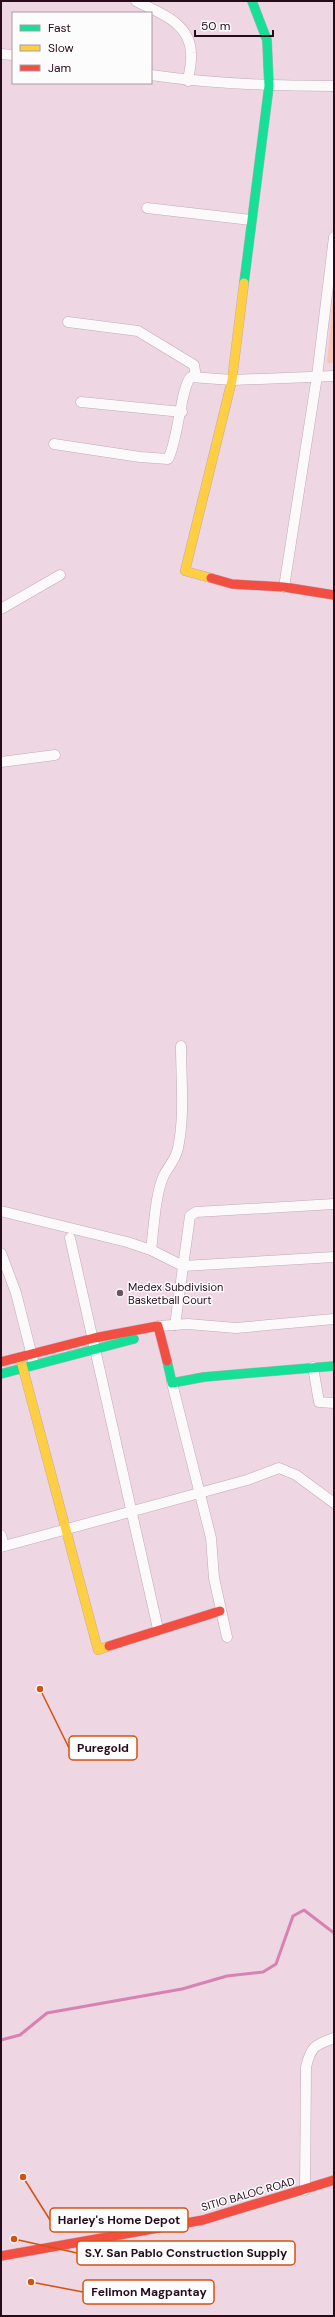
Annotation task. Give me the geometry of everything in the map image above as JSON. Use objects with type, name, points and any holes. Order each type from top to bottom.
[{"type":"street","points":[[136,1],[171,19],[187,33],[192,53],[188,81]]},
{"type":"street","points":[[252,1],[267,40],[269,86],[232,380],[185,571],[232,584],[284,587],[334,595]]},
{"type":"street","points":[[1,54],[12,55]]},
{"type":"street","points":[[152,75],[188,81],[269,86],[334,86]]},
{"type":"street","points":[[147,208],[251,220]]},
{"type":"street","points":[[284,587],[317,376],[334,237]]},
{"type":"street","points":[[68,322],[138,331],[194,366],[196,377]]},
{"type":"street","points":[[54,444],[140,457],[168,459],[182,412],[187,382],[191,377],[232,380],[334,376]]},
{"type":"street","points":[[81,402],[182,412]]},
{"type":"street","points":[[1,609],[60,575]]},
{"type":"street","points":[[1,762],[55,755]]},
{"type":"street","points":[[151,1250],[160,1188],[164,1174],[174,1162],[178,1147],[181,1123],[181,1046]]},
{"type":"street","points":[[172,1325],[183,1266],[188,1221],[190,1216],[196,1212],[334,1204]]},
{"type":"street","points":[[1,1210],[151,1250],[183,1266],[334,1257]]},
{"type":"street","points":[[70,1238],[94,1338],[130,1512],[158,1629]]},
{"type":"street","points":[[1,1253],[16,1293],[32,1359]]},
{"type":"street","points":[[1,1362],[20,1357],[32,1359],[96,1348],[172,1325],[236,1328],[334,1319]]},
{"type":"street","points":[[1,1374],[23,1367],[32,1359],[94,1338],[159,1329]]},
{"type":"street","points":[[159,1329],[211,1538],[220,1611],[227,1637]]},
{"type":"street","points":[[20,1357],[98,1650],[158,1629],[220,1611]]},
{"type":"street","points":[[172,1383],[204,1377],[334,1366]]},
{"type":"street","points":[[313,1367],[316,1397],[319,1402],[334,1403]]},
{"type":"street","points":[[1,1535],[2,1546],[247,1480],[279,1468],[296,1475],[334,1503]]},
{"type":"street","points":[[305,2190],[306,2067],[309,2054],[315,2045],[334,2038]]},
{"type":"street","name":"SITIO BALOC ROAD","points":[[1,2256],[203,2220],[334,2180]]},
{"type":"shaded area","points":[[333,298],[334,363],[327,363]]},
{"type":"waterway","points":[[1,2040],[20,2035],[47,2013],[182,1989],[227,1976],[263,1972],[276,1964],[293,1916],[304,1910],[334,1933]]},
{"type":"traffic: fast","points":[[244,283],[269,86],[267,40],[252,1]]},
{"type":"traffic: fast","points":[[1,1374],[134,1339]]},
{"type":"traffic: fast","points":[[167,1361],[172,1383],[204,1377],[334,1366]]},
{"type":"traffic: slow","points":[[211,578],[185,571],[232,380],[244,283]]},
{"type":"traffic: slow","points":[[20,1357],[98,1650],[109,1646]]},
{"type":"traffic: jam","points":[[211,578],[232,584],[284,587],[334,595]]},
{"type":"traffic: jam","points":[[1,1362],[94,1338],[158,1326],[167,1361]]},
{"type":"traffic: jam","points":[[109,1646],[220,1611]]},
{"type":"traffic: jam","points":[[1,2256],[203,2220],[334,2180]]},
{"type":"place","name":"Medex Subdivision Basketball Court","points":[[120,1293]]},
{"type":"place","name":"Puregold","points":[[40,1689]]},
{"type":"place","name":"Harley's Home Depot","points":[[23,2177]]},
{"type":"place","name":"S.Y. San Pablo Construction Supply","points":[[14,2239]]},
{"type":"place","name":"Felimon Magpantay","points":[[31,2282]]}]
